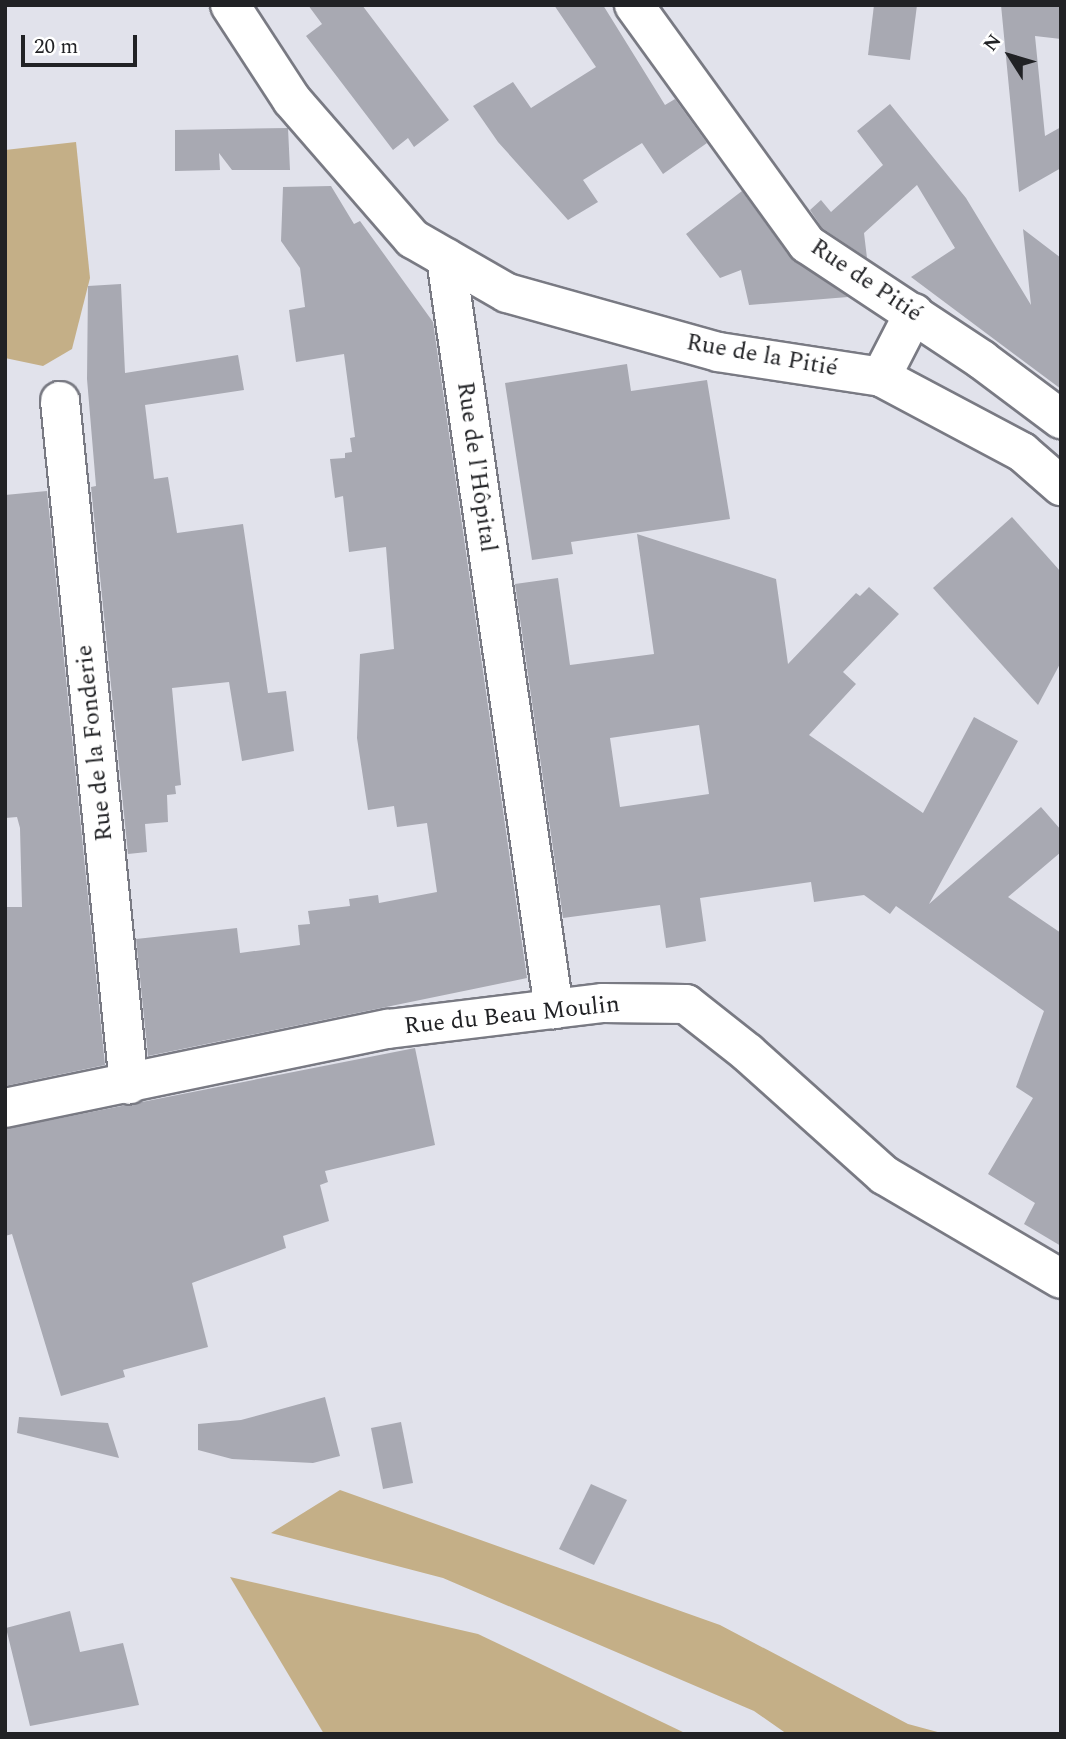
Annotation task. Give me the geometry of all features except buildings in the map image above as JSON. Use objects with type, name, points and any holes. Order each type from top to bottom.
[{"type":"street","points":[[230,5],[292,100],[413,239],[446,258]]},
{"type":"street","name":"Rue de Pitié","points":[[634,5],[807,244],[914,313],[1061,419]]},
{"type":"street","name":"Rue de la Pitié","points":[[446,258],[507,293],[718,352],[881,377],[1022,452],[1061,486]]},
{"type":"street","name":"Rue de l'Hôpital","points":[[446,258],[554,1009]]},
{"type":"street","points":[[881,377],[914,313]]},
{"type":"street","name":"Rue de la Fonderie","points":[[60,401],[129,1085]]},
{"type":"street","name":"Rue du Beau Moulin","points":[[5,1108],[129,1085],[388,1029],[603,1003],[686,1004],[748,1052],[884,1175],[1061,1279]]},
{"type":"shaded area","points":[[76,142],[90,278],[72,349],[43,366],[5,358],[5,150]]},
{"type":"shaded area","points":[[340,1490],[720,1625],[908,1724],[945,1734],[787,1734],[754,1711],[443,1578],[271,1533]]},
{"type":"shaded area","points":[[230,1577],[478,1634],[687,1734],[324,1734]]}]
